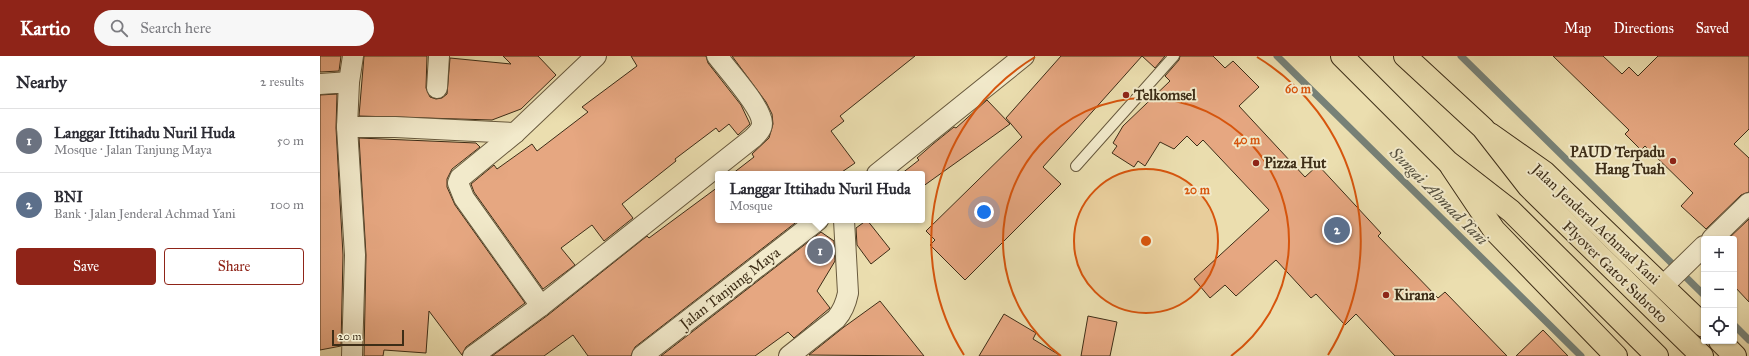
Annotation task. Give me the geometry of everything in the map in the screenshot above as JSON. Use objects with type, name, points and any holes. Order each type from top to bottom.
[{"type":"main road","points":[[1342,56],[1448,162],[1494,230],[1616,356]]},
{"type":"main road","name":"Jalan Jenderal Achmad Yani","points":[[1405,56],[1483,128],[1544,172],[1667,282],[1701,322]]},
{"type":"main road","name":"Jalan Jenderal Achmad Yani","points":[[1483,128],[1529,187]]},
{"type":"main road","name":"Flyover Gatot Subroto","points":[[1448,162],[1511,211],[1657,356]]},
{"type":"main road","name":"Flyover Gatot Subroto","points":[[1529,187],[1702,356]]},
{"type":"main road","points":[[1723,344],[1735,356]]},
{"type":"street","points":[[352,356],[355,255],[348,127],[349,82],[353,56]]},
{"type":"street","points":[[437,88],[439,56]]},
{"type":"street","points":[[541,306],[458,187],[460,178],[515,133],[596,56]]},
{"type":"street","points":[[473,356],[541,306],[753,138],[760,130],[762,123],[758,110],[717,56]]},
{"type":"street","points":[[881,171],[1024,56]]},
{"type":"street","points":[[320,84],[349,82]]},
{"type":"street","points":[[348,127],[395,127],[515,133]]},
{"type":"street","points":[[1715,236],[1749,203]]},
{"type":"street","name":"Jalan Tanjung Maya","points":[[642,356],[814,223]]},
{"type":"street","points":[[794,354],[836,319],[842,312],[846,302],[848,293],[844,223]]},
{"type":"street","points":[[1667,282],[1701,249]]},
{"type":"lane","points":[[1076,166],[1174,56]]},
{"type":"building","points":[[320,56],[341,56],[339,71],[320,72]]},
{"type":"building","points":[[364,56],[427,56],[426,88],[430,97],[436,99],[442,98],[447,94],[450,58],[511,64],[503,56],[538,56],[556,75],[521,109],[492,120],[359,116]]},
{"type":"building","points":[[631,56],[706,56],[708,63],[741,105],[750,124],[738,135],[729,124],[719,132],[716,128],[675,159],[676,161],[622,204],[633,218],[604,241],[592,225],[561,248],[575,265],[543,289],[474,192],[471,184],[494,165],[497,169],[532,144],[537,151],[588,112],[582,107],[637,66]]},
{"type":"building","points":[[732,56],[915,56],[840,116],[844,121],[831,131],[855,163],[843,171],[736,171],[754,157],[752,154],[769,138],[773,124],[772,114],[766,102]]},
{"type":"building","points":[[1061,56],[1142,56],[1043,167],[1061,184],[965,280],[930,245],[935,240],[926,231],[1022,137],[1006,118]]},
{"type":"building","points":[[1142,56],[1165,56],[1155,68]]},
{"type":"building","points":[[1180,56],[1213,56],[1225,68],[1233,61],[1259,87],[1239,106],[1305,177],[1318,165],[1381,233],[1378,236],[1438,298],[1445,292],[1507,356],[1395,356],[1356,314],[1345,325],[1316,294],[1311,298],[1276,260],[1236,296],[1225,285],[1210,298],[1194,279],[1269,210],[1203,140],[1197,146],[1187,136],[1174,149],[1160,142],[1145,166],[1138,161],[1134,167],[1112,153],[1117,146],[1113,143],[1123,126],[1170,81],[1165,76],[1179,60]]},
{"type":"building","points":[[1553,56],[1603,56],[1622,74],[1629,67],[1638,76],[1658,56],[1749,56],[1749,129],[1734,144],[1749,158],[1749,192],[1741,195],[1706,229],[1681,206],[1693,193],[1645,146],[1641,150],[1625,134],[1629,130]]},
{"type":"building","points":[[337,94],[336,128],[343,255],[341,346],[320,350],[320,95]]},
{"type":"building","points":[[987,100],[1010,124],[925,185],[925,171],[905,171],[919,160],[917,158],[933,144],[954,127],[956,128]]},
{"type":"building","points":[[359,138],[476,143],[480,147],[452,169],[447,179],[447,187],[455,205],[525,303],[466,347],[462,355],[429,311],[426,353],[384,350],[383,356],[364,356],[366,255]]},
{"type":"building","points":[[715,189],[715,223],[795,223],[635,347],[631,356],[588,356],[573,335],[544,356],[492,356],[548,315],[647,236],[649,238]]},
{"type":"building","points":[[1749,219],[1749,302],[1737,289],[1737,236],[1731,236]]},
{"type":"building","points":[[863,223],[869,223],[890,249],[871,264],[857,245],[856,228]]},
{"type":"building","points":[[821,232],[834,241],[835,261],[817,291],[830,308],[794,338],[788,332],[755,356],[661,356]]},
{"type":"building","points":[[880,301],[924,356],[809,355],[844,327]]},
{"type":"building","points":[[1004,314],[1036,333],[1033,339],[1061,356],[979,356]]},
{"type":"building","points":[[1088,316],[1117,322],[1110,356],[1081,356]]},
{"type":"building","points":[[1543,330],[1568,356],[1516,356]]},
{"type":"waterway","name":"Sungai Ahmad Yani","points":[[1277,56],[1581,356]]},
{"type":"waterway","name":"Sungai Ahmad Yani","points":[[1461,56],[1701,292]]},
{"type":"waterway","name":"Sungai Ahmad Yani","points":[[1737,328],[1749,340]]},
{"type":"place","name":"Telkomsel","points":[[1126,95]]},
{"type":"place","name":"PAUD Terpadu Hang Tuah","points":[[1673,161]]},
{"type":"place","name":"Pizza Hut","points":[[1256,163]]},
{"type":"place","name":"BNI","points":[[1337,230]]},
{"type":"place","name":"Langgar Ittihadu Nuril Huda","points":[[820,251]]},
{"type":"place","name":"Kirana","points":[[1386,295]]}]
